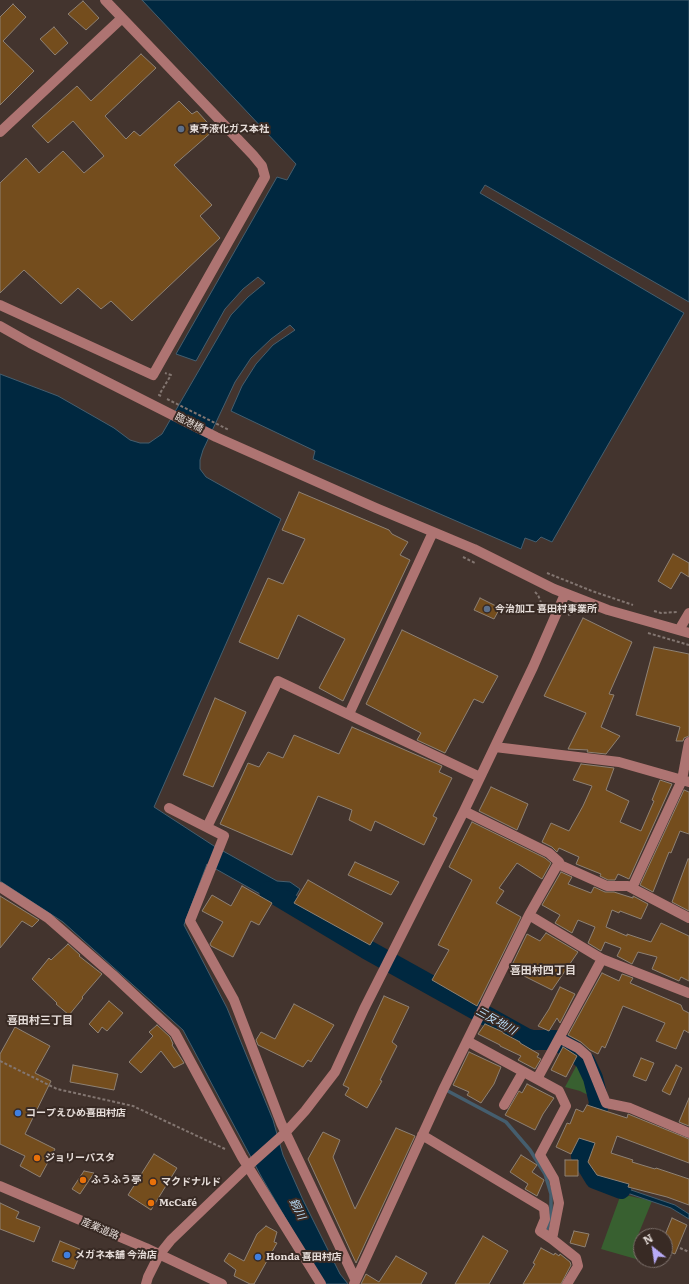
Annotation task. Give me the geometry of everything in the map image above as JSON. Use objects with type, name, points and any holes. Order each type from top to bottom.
[{"type":"street","points":[[0,305],[153,375],[265,177],[262,166],[253,155],[105,0]]},
{"type":"street","points":[[0,132],[122,18]]},
{"type":"street","name":"臨港橋","points":[[0,326],[30,343],[216,436],[474,549],[565,594],[608,610],[684,632]]},
{"type":"street","points":[[349,714],[433,532]]},
{"type":"street","points":[[146,1284],[159,1255],[177,1234],[285,1133],[306,1111],[335,1072],[364,1009],[495,747],[565,594]]},
{"type":"street","points":[[684,632],[689,614]]},
{"type":"street","points":[[207,827],[278,681],[480,777]]},
{"type":"street","points":[[632,888],[686,781],[689,742]]},
{"type":"street","points":[[495,747],[619,762],[686,781]]},
{"type":"street","points":[[169,808],[224,836],[190,921],[234,1000],[285,1133],[354,1281]]},
{"type":"street","points":[[464,811],[549,853],[559,862],[558,864],[607,886],[628,886],[689,918]]},
{"type":"street","points":[[354,1281],[442,1090],[529,915],[558,864]]},
{"type":"street","points":[[0,887],[48,918],[113,975],[175,1033],[250,1165],[321,1284]]},
{"type":"street","points":[[529,915],[602,959],[689,993]]},
{"type":"street","points":[[536,1079],[602,959]]},
{"type":"street","points":[[559,1038],[578,1048],[587,1056],[606,1103],[630,1108],[689,1133]]},
{"type":"street","points":[[467,1042],[559,1091],[566,1106],[540,1155],[554,1179],[559,1203],[552,1239]]},
{"type":"street","points":[[504,1105],[523,1072]]},
{"type":"street","points":[[422,1134],[544,1208],[545,1219],[540,1231],[576,1258],[578,1266],[567,1284]]},
{"type":"street","name":"産業道路","points":[[0,1186],[146,1248],[222,1284]]},
{"type":"path","points":[[157,368],[170,375],[159,395],[233,432]]},
{"type":"path","points":[[0,1061],[57,1089],[133,1106],[229,1150]]},
{"type":"path","points":[[680,1248],[689,1252]]},
{"type":"green space","points":[[580,1059],[584,1061],[594,1091],[592,1097],[580,1091],[565,1087]]},
{"type":"green space","points":[[621,1194],[652,1201],[641,1228],[633,1228],[633,1258],[601,1249]]},
{"type":"water","name":"銅川","points":[[142,0],[689,0],[689,302],[485,185],[480,193],[684,313],[552,542],[541,537],[536,542],[525,538],[521,549],[313,459],[315,451],[231,411],[242,386],[256,364],[273,345],[295,330],[290,325],[271,339],[251,358],[235,382],[203,450],[200,460],[200,469],[206,477],[281,519],[154,807],[214,846],[277,881],[290,882],[300,889],[289,908],[285,908],[207,864],[184,925],[227,1008],[273,1120],[283,1155],[303,1200],[340,1274],[348,1284],[324,1284],[262,1178],[183,1030],[63,922],[0,881],[0,374],[58,396],[114,428],[130,440],[140,443],[149,443],[162,434],[231,315],[248,297],[265,283],[258,277],[243,289],[225,309],[196,361],[176,354],[277,177],[287,180],[296,164]]},
{"type":"water","points":[[596,1178],[675,1205],[689,1214],[689,1219],[671,1208],[595,1182]]},
{"type":"building","points":[[83,1],[99,18],[86,30],[68,14]]},
{"type":"building","points":[[13,4],[26,17],[3,41],[34,71],[0,105],[0,17]]},
{"type":"building","points":[[54,27],[68,43],[55,55],[40,39]]},
{"type":"building","points":[[141,54],[156,68],[105,116],[126,139],[134,131],[140,136],[179,101],[192,114],[197,111],[214,130],[174,165],[212,205],[200,216],[220,238],[132,321],[111,301],[101,309],[78,288],[61,304],[24,270],[0,293],[0,183],[26,158],[39,173],[63,151],[84,173],[104,156],[73,121],[48,143],[32,126],[77,86],[91,101]]},
{"type":"building","points":[[299,492],[389,530],[392,534],[408,542],[400,555],[410,560],[343,701],[319,688],[345,639],[298,615],[278,659],[239,642],[268,578],[283,584],[305,539],[282,530]]},
{"type":"building","points":[[673,554],[689,563],[689,577],[681,572],[671,589],[658,581]]},
{"type":"building","name":"今治加工 喜田村事業所","points":[[480,598],[500,608],[494,619],[474,610]]},
{"type":"building","points":[[583,618],[632,642],[609,694],[614,695],[601,727],[620,736],[606,754],[587,752],[588,750],[568,749],[586,713],[544,696]]},
{"type":"building","points":[[402,630],[498,676],[483,703],[474,699],[445,753],[417,740],[421,733],[366,704]]},
{"type":"building","points":[[654,647],[689,654],[689,736],[684,738],[683,741],[676,741],[680,727],[636,715]]},
{"type":"building","points":[[215,698],[246,712],[213,787],[183,775]]},
{"type":"building","points":[[352,727],[442,766],[439,772],[452,778],[433,816],[437,818],[424,845],[375,821],[371,831],[349,820],[352,810],[318,796],[292,855],[220,824],[248,763],[259,767],[268,752],[283,758],[294,735],[339,754]]},
{"type":"building","points":[[581,764],[614,768],[606,790],[629,801],[620,822],[641,831],[654,801],[652,800],[660,780],[672,784],[629,879],[618,874],[615,880],[608,880],[600,876],[601,874],[576,864],[579,857],[559,848],[557,852],[552,847],[542,842],[551,823],[569,831],[583,806],[592,786],[573,780]]},
{"type":"building","points":[[491,787],[528,804],[517,830],[479,811]]},
{"type":"building","points":[[684,790],[689,792],[689,834],[680,831],[671,853],[669,852],[653,892],[640,885]]},
{"type":"building","points":[[472,822],[545,858],[551,863],[542,879],[517,863],[499,888],[504,891],[496,903],[521,917],[477,1006],[432,980],[449,950],[438,945],[472,880],[449,867]]},
{"type":"building","points":[[689,859],[689,911],[672,902]]},
{"type":"building","points":[[355,862],[399,882],[391,895],[348,875]]},
{"type":"building","points":[[561,872],[572,877],[568,884],[591,893],[594,887],[605,892],[614,892],[633,898],[633,896],[648,904],[641,919],[620,911],[619,913],[612,910],[606,927],[627,936],[627,934],[651,942],[661,923],[689,936],[689,981],[681,977],[679,981],[652,969],[657,957],[638,952],[632,964],[617,956],[621,948],[605,942],[601,951],[588,943],[595,927],[578,920],[572,933],[555,923],[560,915],[542,905]]},
{"type":"building","points":[[308,880],[383,923],[370,945],[294,903]]},
{"type":"building","points":[[242,886],[272,903],[259,925],[251,921],[233,957],[211,946],[210,944],[223,922],[202,911],[212,895],[231,906]]},
{"type":"building","points":[[0,896],[39,920],[32,927],[22,921],[0,948]]},
{"type":"building","points":[[546,933],[578,952],[552,990],[510,969],[527,934],[540,941]]},
{"type":"building","points":[[68,944],[80,955],[79,956],[102,974],[69,1015],[32,979],[49,958],[51,960]]},
{"type":"building","points":[[602,973],[619,981],[622,974],[633,978],[630,983],[681,1005],[683,1010],[689,1013],[689,1033],[684,1030],[676,1049],[656,1041],[665,1023],[623,1006],[605,1048],[602,1046],[598,1054],[568,1035]]},
{"type":"building","points":[[560,987],[575,994],[560,1023],[557,1018],[549,1031],[538,1026],[549,1009]]},
{"type":"building","points":[[384,996],[409,1007],[392,1042],[397,1046],[380,1080],[382,1081],[367,1108],[345,1095],[349,1088],[343,1085]]},
{"type":"building","points":[[109,1001],[123,1013],[107,1031],[102,1027],[98,1033],[89,1024]]},
{"type":"building","points":[[294,1004],[334,1025],[311,1062],[308,1060],[303,1067],[258,1045],[256,1040],[261,1032],[275,1039]]},
{"type":"building","points":[[485,1024],[503,1032],[539,1054],[537,1057],[541,1059],[535,1069],[518,1060],[521,1056],[478,1034]]},
{"type":"building","points":[[157,1025],[170,1037],[173,1044],[172,1045],[184,1063],[174,1068],[161,1051],[141,1073],[129,1062],[153,1036],[149,1032]]},
{"type":"building","points":[[15,1027],[50,1046],[35,1073],[51,1081],[25,1134],[55,1149],[40,1177],[20,1166],[25,1156],[0,1144],[0,1054]]},
{"type":"building","points":[[563,1047],[577,1056],[566,1077],[551,1070]]},
{"type":"building","points":[[469,1052],[501,1067],[494,1084],[481,1103],[467,1095],[469,1092],[453,1085]]},
{"type":"building","points":[[641,1058],[654,1063],[646,1081],[633,1076]]},
{"type":"building","points":[[73,1065],[118,1074],[114,1090],[70,1082]]},
{"type":"building","points":[[676,1065],[682,1068],[670,1095],[662,1091]]},
{"type":"building","points":[[527,1084],[554,1098],[543,1114],[535,1130],[505,1115],[519,1091],[522,1093]]},
{"type":"building","points":[[689,1098],[689,1126],[679,1122]]},
{"type":"building","points":[[587,1105],[627,1118],[628,1114],[689,1139],[689,1163],[617,1136],[611,1153],[633,1160],[632,1162],[689,1179],[689,1205],[667,1197],[628,1187],[629,1184],[597,1175],[588,1162],[595,1143],[579,1138],[571,1154],[556,1147],[567,1123],[570,1124],[576,1109],[583,1112]]},
{"type":"building","points":[[396,1128],[415,1136],[356,1263],[308,1159],[323,1132],[340,1140],[333,1157],[355,1209]]},
{"type":"building","name":"マクドナルド","points":[[154,1154],[177,1168],[151,1210],[128,1195]]},
{"type":"building","points":[[521,1155],[537,1165],[532,1172],[544,1180],[537,1196],[525,1189],[528,1184],[510,1172]]},
{"type":"building","points":[[565,1160],[578,1160],[578,1176],[565,1176]]},
{"type":"building","name":"ふうふう亭","points":[[84,1171],[94,1173],[80,1194],[72,1189]]},
{"type":"building","points":[[0,1203],[19,1212],[16,1218],[40,1227],[34,1242],[0,1229]]},
{"type":"building","points":[[672,1218],[687,1225],[675,1254],[673,1253],[673,1228],[668,1228]]},
{"type":"building","name":"Honda 喜田村店","points":[[266,1226],[277,1232],[274,1242],[277,1243],[254,1284],[250,1284],[234,1276],[236,1270],[224,1261],[229,1253],[244,1261],[257,1234]]},
{"type":"building","points":[[574,1231],[589,1234],[585,1247],[570,1243]]},
{"type":"building","points":[[483,1236],[508,1251],[489,1284],[455,1284]]},
{"type":"building","name":"メガネ本舗 今治店","points":[[60,1241],[82,1250],[74,1269],[52,1261]]},
{"type":"building","points":[[541,1248],[554,1255],[555,1253],[559,1256],[560,1254],[570,1262],[571,1265],[561,1284],[523,1284],[535,1264],[533,1263]]},
{"type":"building","points":[[396,1256],[427,1273],[421,1284],[361,1284],[366,1274],[379,1282]]},
{"type":"waterway","name":"三反地川","points":[[269,891],[366,949],[526,1038],[533,1040],[555,1040],[573,1050],[585,1061],[593,1078],[599,1102],[581,1156],[595,1179],[621,1189]]},
{"type":"waterway","points":[[446,1090],[506,1122],[530,1150],[545,1174],[551,1194],[551,1214],[547,1229]]},
{"type":"place","name":"東予液化ガス本社","points":[[181,129]]},
{"type":"place","name":"今治加工 喜田村事業所","points":[[487,609]]},
{"type":"place","name":"コープえひめ喜田村店","points":[[18,1113]]},
{"type":"place","name":"ジョリーパスタ","points":[[37,1158]]},
{"type":"place","name":"ふうふう亭","points":[[83,1180]]},
{"type":"place","name":"マクドナルド","points":[[153,1182]]},
{"type":"place","name":"McCafé","points":[[151,1203]]},
{"type":"place","name":"メガネ本舗 今治店","points":[[67,1255]]},
{"type":"place","name":"Honda 喜田村店","points":[[258,1257]]},
{"type":"district","name":"喜田村四丁目","points":[[543,971]]},
{"type":"district","name":"喜田村三丁目","points":[[40,1021]]}]
